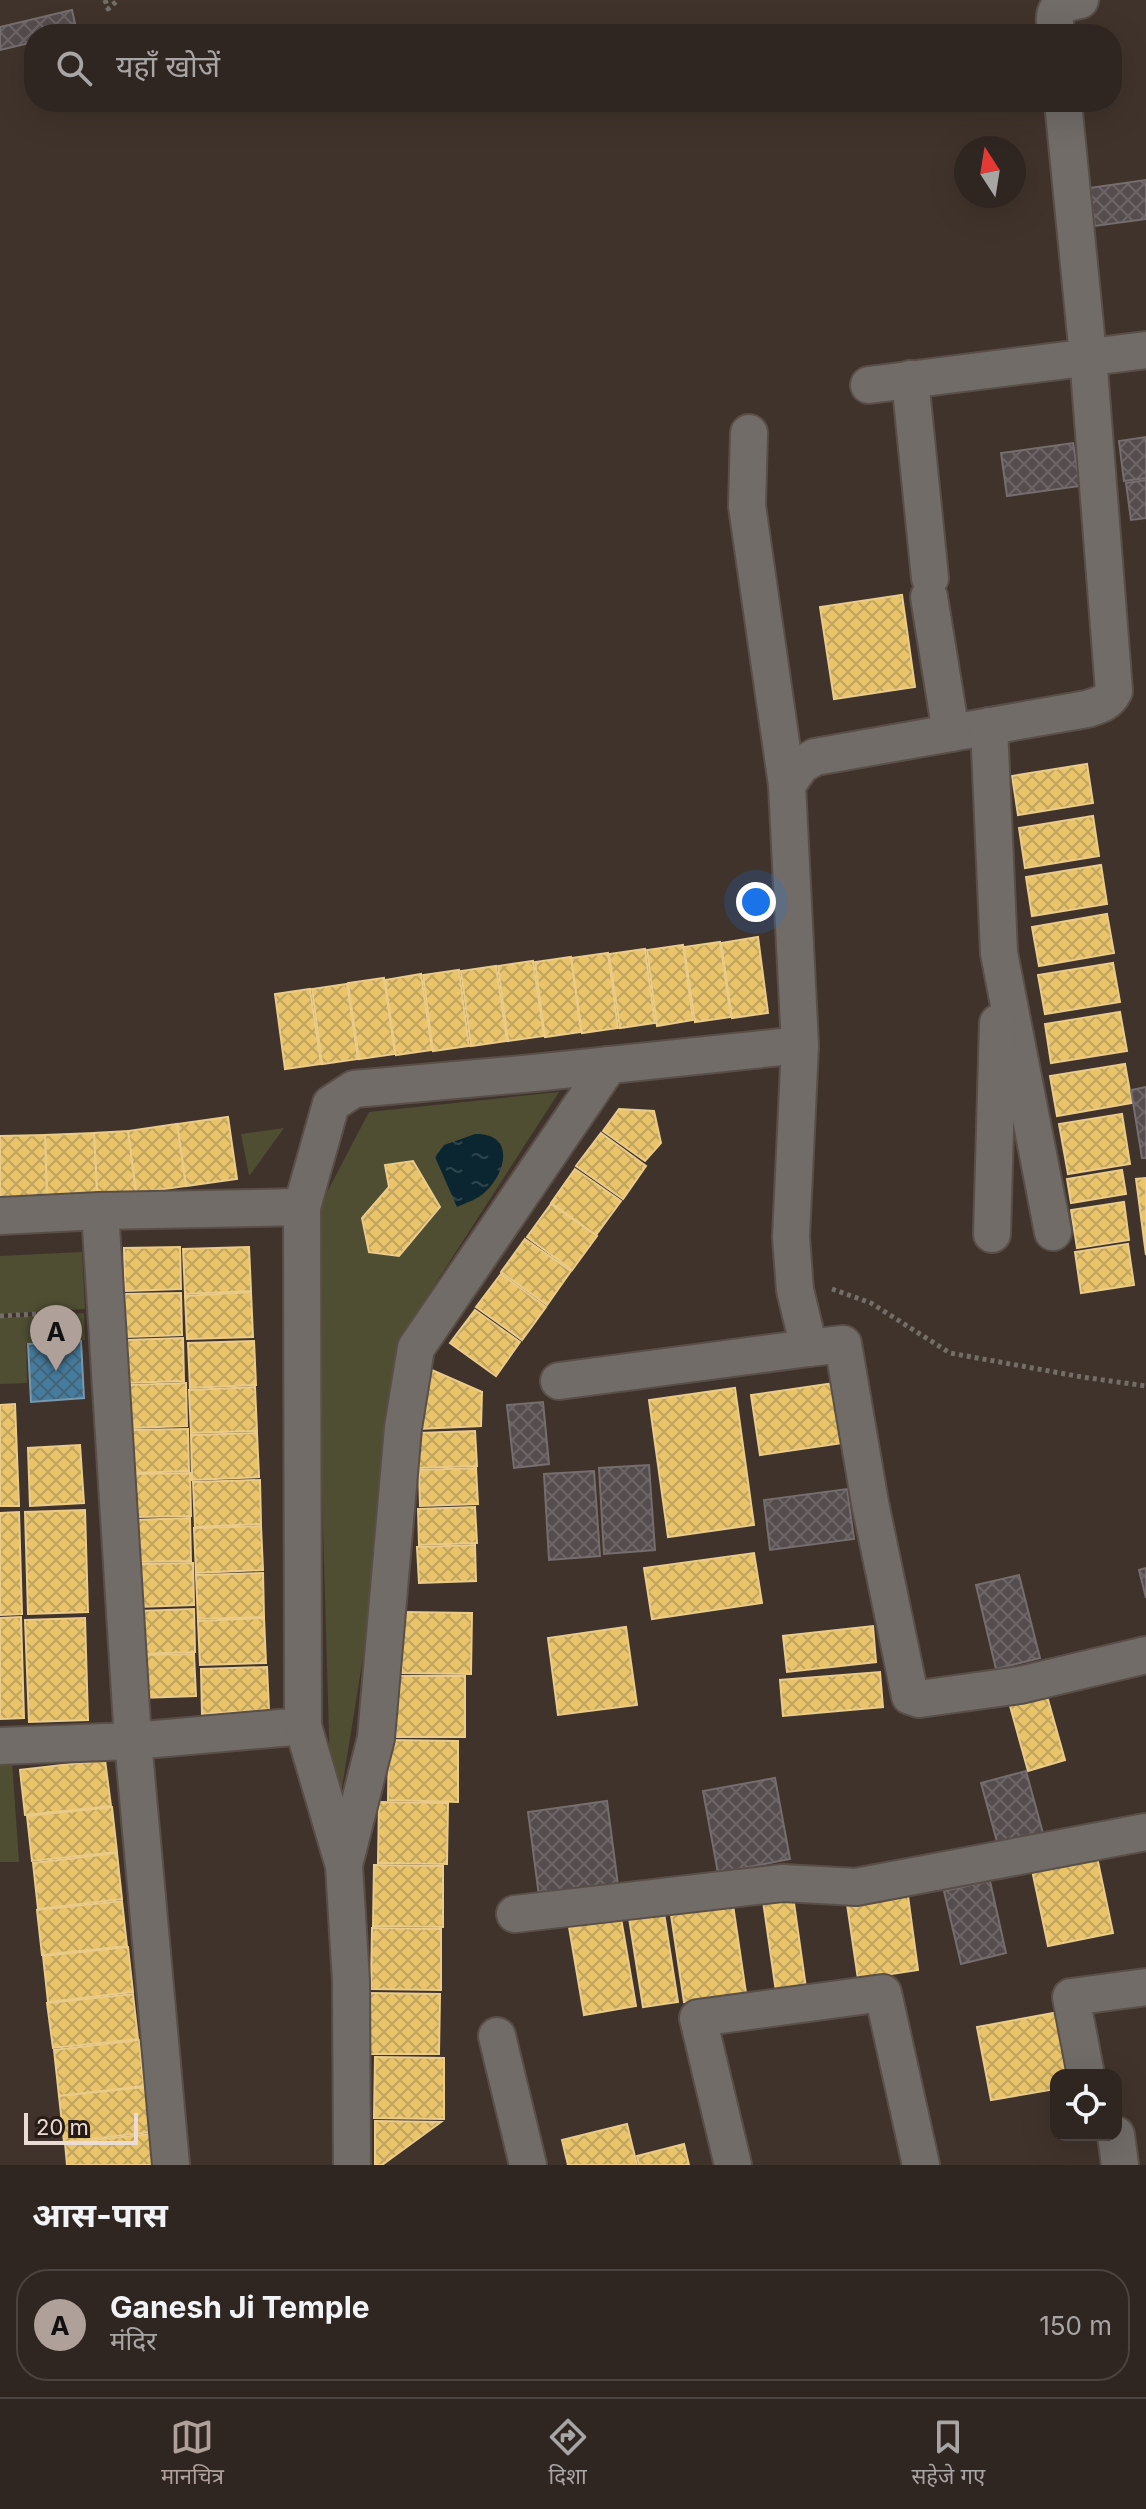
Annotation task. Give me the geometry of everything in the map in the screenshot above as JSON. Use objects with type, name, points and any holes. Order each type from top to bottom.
[{"type":"street","points":[[787,785],[801,765],[815,757],[1102,705],[1114,691],[1088,356],[1064,112]]},
{"type":"street","points":[[869,385],[1146,350]]},
{"type":"street","points":[[910,379],[930,588],[951,733]]},
{"type":"street","points":[[749,433],[747,506],[787,785],[800,1045],[791,1237],[795,1290],[809,1348]]},
{"type":"street","points":[[989,726],[999,953],[992,1234]]},
{"type":"street","points":[[999,953],[1053,1232]]},
{"type":"street","points":[[352,2165],[351,1981],[344,1866],[303,1726],[302,1207],[331,1104],[354,1089],[800,1045]]},
{"type":"street","points":[[344,1866],[376,1738],[403,1428],[416,1348],[609,1065]]},
{"type":"street","points":[[0,1216],[302,1207]]},
{"type":"street","points":[[100,1211],[133,1741],[171,2165]]},
{"type":"street","points":[[559,1381],[843,1344],[870,1503],[912,1698],[1020,1685],[1146,1655]]},
{"type":"street","points":[[0,1746],[133,1741],[303,1726]]},
{"type":"street","points":[[515,1914],[783,1883],[856,1887],[1146,1832]]},
{"type":"street","points":[[1085,2069],[1071,1997],[1146,1987]]},
{"type":"street","points":[[733,2165],[698,2018],[883,1993],[921,2165]]},
{"type":"street","points":[[497,2036],[528,2165]]},
{"type":"street","points":[[1117,2141],[1120,2165]]},
{"type":"path","points":[[105,0],[108,9],[118,0]]},
{"type":"path","points":[[795,1290],[831,1289],[871,1303],[950,1353],[1146,1386]]},
{"type":"path","points":[[0,1316],[72,1312]]},
{"type":"shaded area","points":[[559,1092],[399,1340],[372,1602],[339,1806],[331,1803],[314,1217],[369,1112]]},
{"type":"shaded area","points":[[284,1128],[250,1175],[249,1175],[241,1134]]},
{"type":"shaded area","points":[[82,1252],[85,1309],[0,1314],[0,1256]]},
{"type":"shaded area","points":[[84,1313],[85,1340],[26,1343],[27,1383],[0,1384],[0,1318]]},
{"type":"shaded area","points":[[12,1762],[19,1862],[0,1862],[0,1763]]},
{"type":"water","points":[[475,1134],[488,1135],[497,1140],[502,1147],[502,1165],[493,1184],[476,1199],[457,1207],[435,1157],[444,1145]]},
{"type":"building: आवास","points":[[902,595],[915,687],[834,699],[820,607]]},
{"type":"building: आवास","points":[[1087,764],[1093,803],[1018,815],[1012,776]]},
{"type":"building: आवास","points":[[1093,816],[1099,856],[1025,868],[1019,828]]},
{"type":"building: आवास","points":[[1101,865],[1107,904],[1032,916],[1026,877]]},
{"type":"building: आवास","points":[[1107,914],[1114,953],[1039,966],[1032,927]]},
{"type":"building: आवास","points":[[758,937],[768,1013],[732,1018],[721,943]]},
{"type":"building: आवास","points":[[720,942],[731,1017],[695,1022],[684,947]]},
{"type":"building: आवास","points":[[683,945],[693,1020],[657,1026],[647,950]]},
{"type":"building: आवास","points":[[645,949],[655,1023],[620,1028],[609,954]]},
{"type":"building: आवास","points":[[608,953],[618,1028],[582,1033],[571,958]]},
{"type":"building: आवास","points":[[571,957],[581,1032],[545,1037],[535,962]]},
{"type":"building: आवास","points":[[533,961],[544,1036],[508,1041],[498,966]]},
{"type":"building: आवास","points":[[1113,963],[1120,1002],[1045,1014],[1038,975]]},
{"type":"building: आवास","points":[[496,966],[507,1041],[471,1046],[461,971]]},
{"type":"building: आवास","points":[[459,970],[469,1046],[433,1051],[423,975]]},
{"type":"building: आवास","points":[[421,974],[432,1050],[396,1055],[385,980]]},
{"type":"building: आवास","points":[[384,978],[395,1054],[359,1059],[348,983]]},
{"type":"building: आवास","points":[[347,984],[358,1059],[322,1064],[312,989]]},
{"type":"building: आवास","points":[[310,989],[321,1064],[285,1069],[275,994]]},
{"type":"building: आवास","points":[[1120,1012],[1127,1051],[1051,1063],[1045,1024]]},
{"type":"building: आवास","points":[[1125,1064],[1132,1103],[1057,1116],[1050,1076]]},
{"type":"building: आवास","points":[[619,1109],[654,1111],[661,1143],[645,1161],[603,1131]]},
{"type":"building: आवास","points":[[1122,1114],[1130,1164],[1068,1174],[1059,1124]]},
{"type":"building: आवास","points":[[228,1117],[237,1179],[186,1186],[177,1124]]},
{"type":"building: आवास","points":[[177,1124],[186,1186],[136,1193],[128,1131]]},
{"type":"building: आवास","points":[[128,1131],[136,1193],[97,1193],[94,1133]]},
{"type":"building: आवास","points":[[94,1133],[97,1193],[47,1198],[45,1135]]},
{"type":"building: आवास","points":[[601,1133],[646,1166],[623,1199],[576,1166]]},
{"type":"building: आवास","points":[[45,1135],[47,1198],[0,1198],[0,1136]]},
{"type":"building: आवास","points":[[413,1161],[440,1207],[399,1256],[369,1252],[362,1218],[389,1187],[385,1165]]},
{"type":"building: आवास","points":[[575,1169],[621,1201],[596,1235],[551,1203]]},
{"type":"building: आवास","points":[[1122,1170],[1126,1194],[1071,1203],[1067,1179]]},
{"type":"building: आवास","points":[[1146,1178],[1146,1255],[1136,1179]]},
{"type":"building: आवास","points":[[1124,1202],[1129,1240],[1077,1248],[1071,1210]]},
{"type":"building: आवास","points":[[551,1204],[597,1236],[572,1270],[527,1237]]},
{"type":"building: आवास","points":[[525,1239],[571,1271],[547,1305],[501,1272]]},
{"type":"building: आवास","points":[[1128,1244],[1134,1285],[1081,1293],[1075,1252]]},
{"type":"building: आवास","points":[[180,1247],[181,1289],[125,1291],[124,1248]]},
{"type":"building: आवास","points":[[249,1247],[251,1291],[185,1294],[183,1249]]},
{"type":"building: आवास","points":[[501,1274],[546,1307],[522,1340],[476,1307]]},
{"type":"building: आवास","points":[[251,1292],[253,1337],[187,1339],[185,1296]]},
{"type":"building: आवास","points":[[181,1293],[182,1335],[126,1337],[125,1294]]},
{"type":"building: आवास","points":[[475,1310],[520,1342],[496,1376],[450,1343]]},
{"type":"building: आवास","points":[[183,1338],[184,1381],[127,1383],[127,1340]]},
{"type":"building: आवास","points":[[254,1341],[256,1385],[190,1388],[188,1343]]},
{"type":"building: आवास","points":[[425,1367],[482,1392],[481,1426],[419,1429]]},
{"type":"building: आवास","points":[[186,1383],[187,1426],[131,1428],[130,1385]]},
{"type":"building: आवास","points":[[835,1383],[843,1443],[760,1455],[751,1395]]},
{"type":"building: आवास","points":[[255,1387],[257,1431],[191,1433],[189,1390]]},
{"type":"building: आवास","points":[[735,1388],[754,1525],[668,1537],[649,1400]]},
{"type":"building: आवास","points":[[15,1404],[19,1506],[0,1506],[0,1405]]},
{"type":"building: आवास","points":[[188,1429],[189,1471],[133,1473],[131,1430]]},
{"type":"building: आवास","points":[[475,1431],[477,1466],[419,1468],[418,1433]]},
{"type":"building: आवास","points":[[257,1433],[259,1477],[192,1480],[191,1435]]},
{"type":"building: आवास","points":[[80,1445],[84,1503],[30,1506],[28,1448]]},
{"type":"building: आवास","points":[[476,1468],[478,1504],[420,1506],[419,1470]]},
{"type":"building: आवास","points":[[190,1473],[191,1516],[134,1517],[134,1474]]},
{"type":"building: आवास","points":[[260,1480],[261,1524],[195,1527],[193,1482]]},
{"type":"building: आवास","points":[[475,1507],[477,1543],[419,1545],[418,1509]]},
{"type":"building: आवास","points":[[85,1510],[88,1612],[28,1614],[25,1512]]},
{"type":"building: आवास","points":[[19,1512],[22,1614],[0,1615],[0,1513]]},
{"type":"building: आवास","points":[[190,1518],[191,1561],[135,1562],[134,1520]]},
{"type":"building: आवास","points":[[261,1526],[263,1570],[196,1573],[194,1528]]},
{"type":"building: आवास","points":[[475,1545],[476,1581],[419,1583],[417,1547]]},
{"type":"building: आवास","points":[[754,1553],[762,1603],[652,1619],[644,1568]]},
{"type":"building: आवास","points":[[193,1563],[194,1605],[137,1607],[137,1564]]},
{"type":"building: आवास","points":[[263,1573],[264,1617],[198,1619],[196,1575]]},
{"type":"building: आवास","points":[[194,1609],[195,1652],[138,1654],[138,1611]]},
{"type":"building: आवास","points":[[403,1612],[472,1613],[471,1674],[402,1673]]},
{"type":"building: आवास","points":[[21,1617],[24,1718],[0,1719],[0,1618]]},
{"type":"building: आवास","points":[[85,1618],[88,1720],[29,1722],[25,1620]]},
{"type":"building: आवास","points":[[264,1618],[266,1663],[200,1665],[198,1621]]},
{"type":"building: आवास","points":[[873,1626],[876,1662],[787,1672],[783,1636]]},
{"type":"building: आवास","points":[[626,1627],[637,1705],[558,1715],[548,1638]]},
{"type":"building: आवास","points":[[194,1654],[196,1696],[140,1698],[138,1655]]},
{"type":"building: आवास","points":[[267,1667],[269,1710],[202,1714],[201,1669]]},
{"type":"building: आवास","points":[[880,1672],[883,1707],[783,1716],[780,1680]]},
{"type":"building: आवास","points":[[396,1676],[465,1676],[465,1737],[396,1737]]},
{"type":"building: आवास","points":[[1047,1696],[1065,1760],[1028,1771],[1010,1706]]},
{"type":"building: आवास","points":[[389,1740],[458,1741],[458,1802],[388,1800]]},
{"type":"building: आवास","points":[[105,1760],[111,1806],[25,1815],[20,1770]]},
{"type":"building: आवास","points":[[379,1802],[448,1803],[447,1864],[378,1863]]},
{"type":"building: आवास","points":[[112,1807],[117,1852],[32,1861],[27,1816]]},
{"type":"building: आवास","points":[[117,1853],[122,1899],[38,1909],[33,1863]]},
{"type":"building: आवास","points":[[1097,1857],[1113,1933],[1048,1946],[1032,1870]]},
{"type":"building: आवास","points":[[374,1865],[443,1866],[443,1927],[373,1926]]},
{"type":"building: आवास","points":[[793,1896],[806,1988],[776,1992],[763,1901]]},
{"type":"building: आवास","points":[[908,1896],[918,1970],[858,1979],[847,1904]]},
{"type":"building: आवास","points":[[122,1901],[127,1946],[42,1955],[37,1910]]},
{"type":"building: आवास","points":[[733,1905],[746,1993],[684,2002],[671,1915]]},
{"type":"building: आवास","points":[[664,1913],[678,2002],[643,2007],[629,1918]]},
{"type":"building: आवास","points":[[621,1918],[636,2006],[584,2015],[569,1927]]},
{"type":"building: आवास","points":[[372,1928],[441,1929],[441,1990],[371,1989]]},
{"type":"building: आवास","points":[[128,1947],[133,1992],[48,2002],[43,1956]]},
{"type":"building: आवास","points":[[370,1993],[440,1994],[439,2054],[370,2054]]},
{"type":"building: आवास","points":[[133,1994],[138,2039],[53,2048],[47,2003]]},
{"type":"building: आवास","points":[[1059,2012],[1070,2069],[1050,2069],[1050,2090],[991,2100],[977,2027]]},
{"type":"building: आवास","points":[[139,2040],[144,2086],[59,2096],[54,2050]]},
{"type":"building: आवास","points":[[375,2057],[444,2058],[444,2119],[374,2118]]},
{"type":"building: आवास","points":[[145,2087],[150,2132],[64,2142],[59,2096]]},
{"type":"building: आवास","points":[[375,2121],[441,2122],[382,2165],[375,2165]]},
{"type":"building: आवास","points":[[627,2124],[637,2165],[568,2165],[562,2140]]},
{"type":"building: आवास","points":[[150,2134],[153,2165],[67,2165],[65,2143]]},
{"type":"building: आवास","points":[[684,2144],[689,2165],[639,2165],[637,2156]]},
{"type":"building: सार्वजनिक","points":[[81,1341],[84,1398],[31,1402],[28,1344]]},
{"type":"building: अन्य","points":[[72,10],[75,24],[24,24],[24,44],[0,50],[0,27]]},
{"type":"building: अन्य","points":[[1146,180],[1146,219],[1095,226],[1089,188]]},
{"type":"building: अन्य","points":[[1146,437],[1146,478],[1124,481],[1119,441]]},
{"type":"building: अन्य","points":[[1073,443],[1080,486],[1007,496],[1001,453]]},
{"type":"building: अन्य","points":[[1146,480],[1146,518],[1131,520],[1126,483]]},
{"type":"building: अन्य","points":[[1146,1087],[1146,1158],[1142,1158],[1131,1090]]},
{"type":"building: अन्य","points":[[543,1402],[549,1464],[514,1468],[507,1405]]},
{"type":"building: अन्य","points":[[649,1465],[655,1550],[604,1554],[599,1468]]},
{"type":"building: अन्य","points":[[594,1471],[600,1556],[549,1560],[544,1474]]},
{"type":"building: अन्य","points":[[847,1489],[854,1539],[770,1550],[764,1500]]},
{"type":"building: अन्य","points":[[1146,1568],[1146,1598],[1139,1570]]},
{"type":"building: अन्य","points":[[1019,1575],[1040,1658],[996,1669],[976,1585]]},
{"type":"building: अन्य","points":[[1026,1771],[1044,1837],[999,1849],[981,1783]]},
{"type":"building: अन्य","points":[[775,1778],[790,1859],[718,1873],[703,1791]]},
{"type":"building: अन्य","points":[[607,1801],[618,1885],[539,1896],[528,1812]]},
{"type":"building: अन्य","points":[[990,1881],[1006,1953],[961,1964],[944,1891]]},
{"type":"place","name":"Ganesh Ji Temple","points":[[56,1371]]}]
